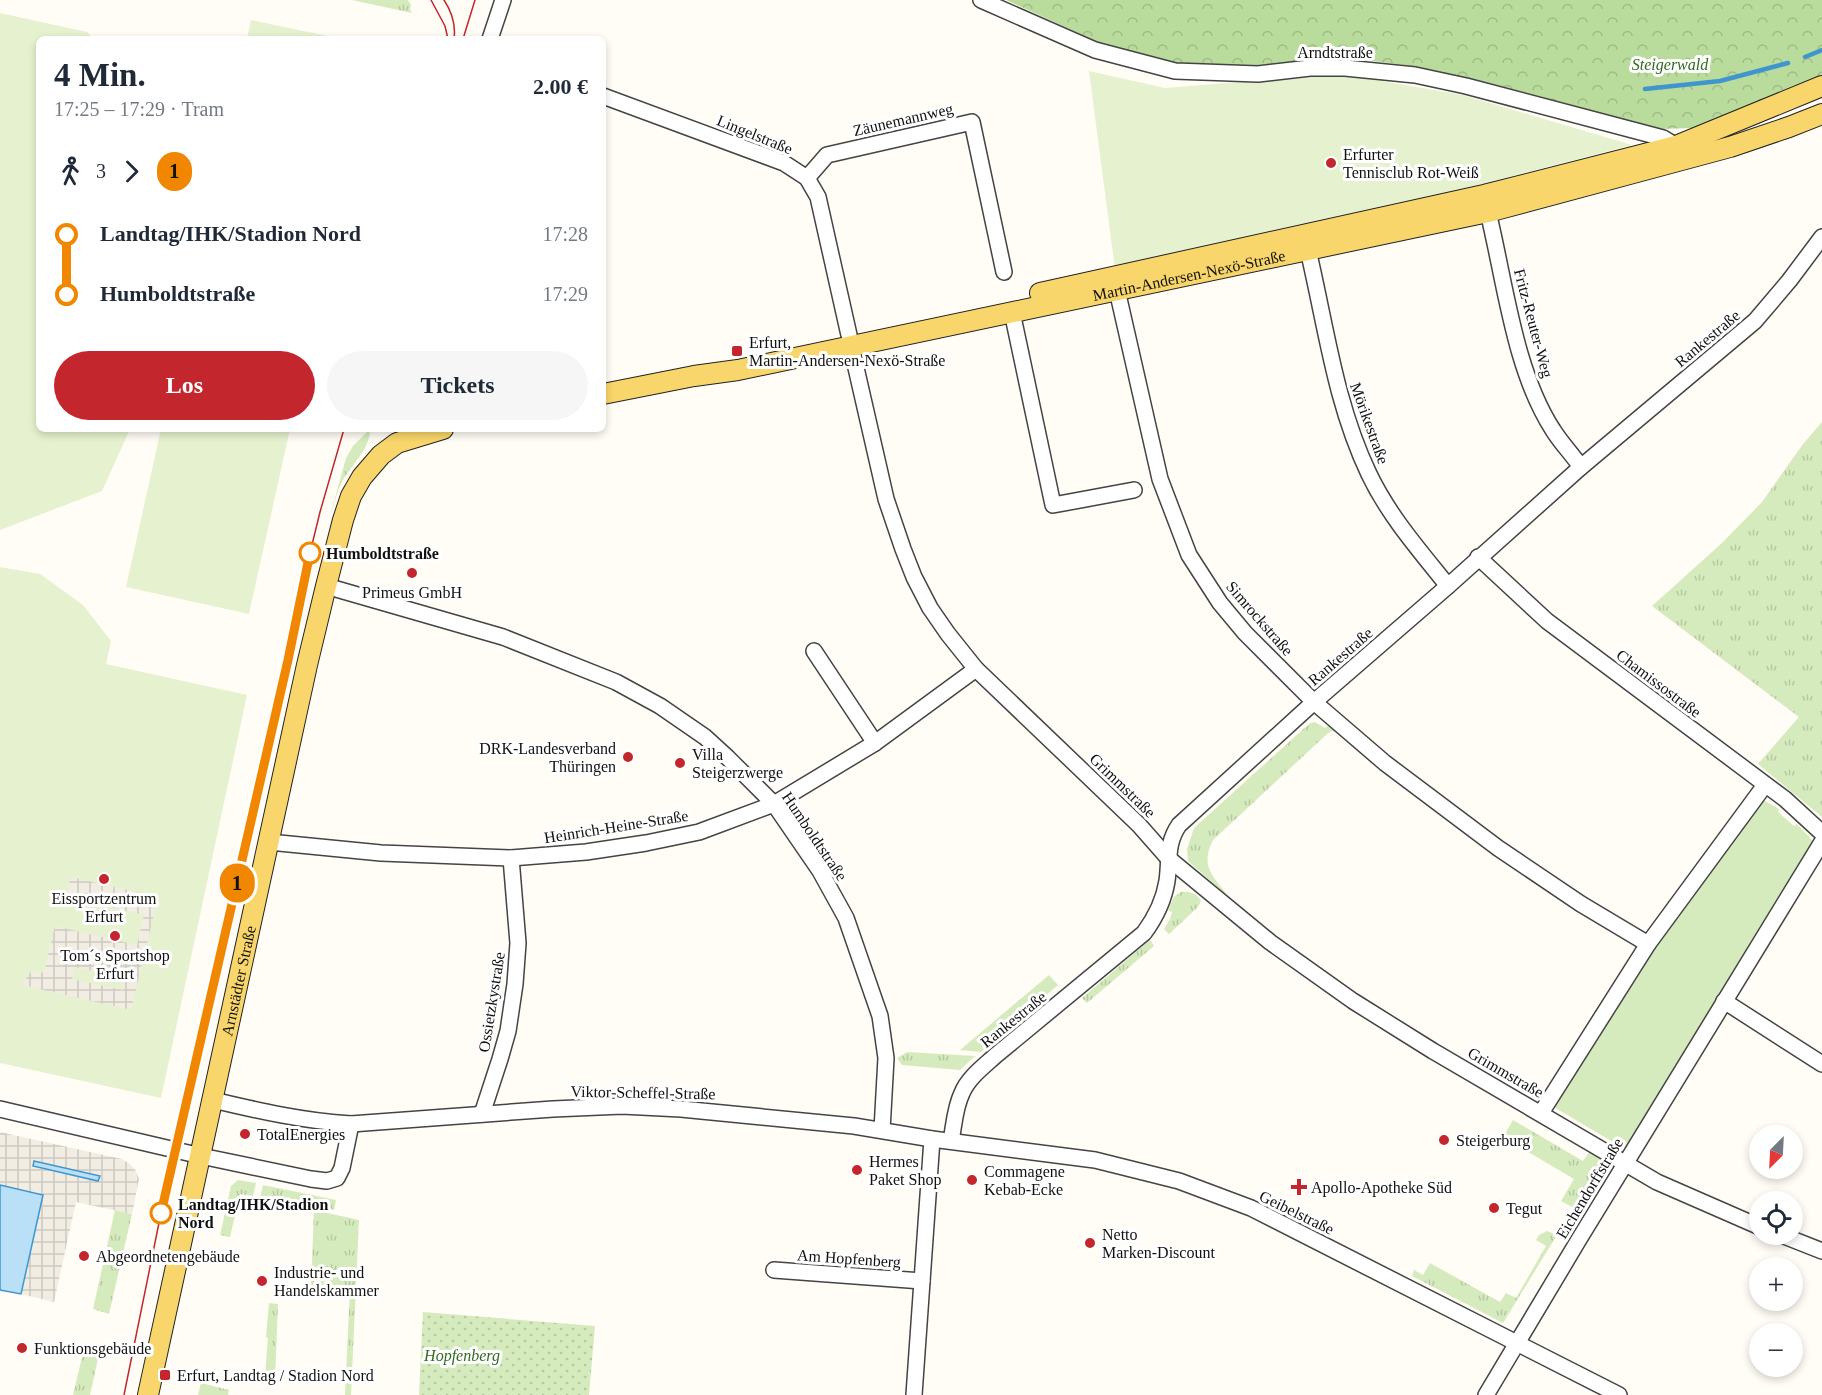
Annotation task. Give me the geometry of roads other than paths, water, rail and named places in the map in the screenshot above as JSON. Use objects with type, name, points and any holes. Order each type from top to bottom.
[{"type":"main road","points":[[1679,153],[1822,86]]},
{"type":"main road","points":[[1679,153],[1770,134],[1822,114]]},
{"type":"main road","name":"Martin-Andersen-Nexö-Straße","points":[[606,393],[694,376],[739,359],[1012,312],[1488,212],[1679,153]]},
{"type":"main road","name":"Martin-Andersen-Nexö-Straße","points":[[850,340],[1484,195],[1679,153]]},
{"type":"main road","points":[[394,436],[422,432]]},
{"type":"main road","name":"Arnstädter Straße","points":[[148,1395],[326,586],[351,496],[362,477],[394,436]]},
{"type":"street","points":[[491,36],[503,0]]},
{"type":"street","name":"Arndtstraße","points":[[981,0],[1095,50],[1175,71],[1258,74],[1310,68],[1345,68],[1415,75],[1466,86],[1663,138],[1679,153]]},
{"type":"street","name":"Lingelstraße","points":[[606,97],[784,163],[807,178]]},
{"type":"street","name":"Zäunemannweg","points":[[807,178],[827,155],[972,122],[1004,273]]},
{"type":"street","points":[[807,178],[818,196],[850,340]]},
{"type":"street","name":"Fritz-Reuter-Weg","points":[[1488,212],[1527,376],[1553,430],[1581,466]]},
{"type":"street","name":"Rankestraße","points":[[951,1141],[955,1114],[962,1091],[974,1076],[994,1056],[1144,933],[1153,921],[1164,895],[1168,878],[1168,858],[1174,832],[1179,825],[1314,702],[1448,586],[1581,466],[1755,321],[1822,237]]},
{"type":"street","name":"Mörikestraße","points":[[1308,250],[1328,351],[1357,447],[1370,476],[1402,529],[1448,586]]},
{"type":"street","name":"Simrockstraße","points":[[1118,290],[1160,479],[1189,555],[1220,603],[1245,633],[1314,702],[1385,763],[1498,848],[1581,904],[1648,944]]},
{"type":"street","points":[[1012,312],[1053,505],[1134,490]]},
{"type":"street","name":"Grimmstraße","points":[[850,340],[886,499],[914,577],[930,608],[976,669],[1139,825],[1168,858],[1270,942],[1353,1001],[1433,1051],[1658,1182],[1749,1222]]},
{"type":"street","name":"Chamissostraße","points":[[1478,557],[1547,621],[1785,799],[1822,833]]},
{"type":"street","name":"Humboldtstraße","points":[[326,586],[503,637],[616,682],[660,706],[705,737],[728,758],[774,804],[820,871],[846,918],[880,1016],[886,1058],[882,1130]]},
{"type":"street","points":[[814,651],[875,743]]},
{"type":"street","name":"Heinrich-Heine-Straße","points":[[269,842],[381,854],[511,858],[586,852],[699,832],[774,804],[875,743],[976,669]]},
{"type":"street","name":"Grimmstraße","points":[[1541,1113],[1648,944],[1765,785]]},
{"type":"street","name":"Eichendorffstraße","points":[[1486,1395],[1822,842]]},
{"type":"street","name":"Ossietzkystraße","points":[[482,1114],[508,1031],[515,984],[518,943],[511,858]]},
{"type":"street","points":[[1724,1001],[1822,1064]]},
{"type":"street","name":"Viktor-Scheffel-Straße","points":[[213,1100],[280,1116],[351,1124],[622,1106],[806,1120],[932,1139]]},
{"type":"street","points":[[0,1109],[201,1156],[327,1181],[337,1178],[342,1168],[351,1124]]},
{"type":"street","name":"Geibelstraße","points":[[932,1139],[1095,1160],[1179,1182],[1251,1208],[1619,1395]]},
{"type":"street","name":"Am Hopfenberg","points":[[914,1395],[932,1139]]},
{"type":"street","points":[[1803,1243],[1822,1251]]},
{"type":"street","name":"Am Hopfenberg","points":[[774,1270],[922,1281]]},
{"type":"water","points":[[34,1161],[100,1176],[98,1181],[33,1166]]},
{"type":"water","points":[[0,1185],[43,1195],[21,1294],[0,1290]]},
{"type":"waterway","points":[[1805,57],[1822,50]]},
{"type":"waterway","points":[[1645,89],[1720,81],[1788,63]]},
{"type":"tram line","points":[[431,0],[445,26],[447,36]]},
{"type":"tram line","points":[[444,0],[453,18],[454,36]]},
{"type":"tram line","points":[[464,36],[475,0]]},
{"type":"tram line","points":[[124,1395],[161,1213],[288,660],[310,553],[343,432]]},
{"type":"tram line","name":"1","points":[[161,1213],[288,660],[310,553]]},
{"type":"place","name":"Erfurter Tennisclub Rot-Weiß","points":[[1331,163]]},
{"type":"place","name":"Erfurt, Martin-Andersen-Nexö-Straße","points":[[737,351]]},
{"type":"place","name":"Humboldtstraße","points":[[310,553]]},
{"type":"place","name":"Primeus GmbH","points":[[412,573]]},
{"type":"place","name":"DRK-Landesverband Thüringen","points":[[628,757]]},
{"type":"place","name":"Villa Steigerzwerge","points":[[680,763]]},
{"type":"place","name":"Eissportzentrum Erfurt","points":[[104,879]]},
{"type":"place","name":"Tom´s Sportshop Erfurt","points":[[115,936]]},
{"type":"place","name":"TotalEnergies","points":[[245,1134]]},
{"type":"place","name":"Steigerburg","points":[[1444,1140]]},
{"type":"place","name":"Hermes Paket Shop","points":[[857,1170]]},
{"type":"place","name":"Commagene Kebab-Ecke","points":[[972,1180]]},
{"type":"place","name":"Apollo-Apotheke Süd","points":[[1299,1187]]},
{"type":"place","name":"Tegut","points":[[1494,1208]]},
{"type":"place","name":"Landtag/IHK/Stadion Nord","points":[[161,1213]]},
{"type":"place","name":"Netto Marken-Discount","points":[[1090,1243]]},
{"type":"place","name":"Abgeordnetengebäude","points":[[84,1256]]},
{"type":"place","name":"Industrie- und Handelskammer","points":[[262,1281]]},
{"type":"place","name":"Funktionsgebäude","points":[[22,1348]]},
{"type":"place","name":"Erfurt, Landtag / Stadion Nord","points":[[165,1375]]},
{"type":"park label","name":"Steigerwald","points":[[1670,64]]},
{"type":"park label","name":"Hopfenberg","points":[[462,1355]]}]
